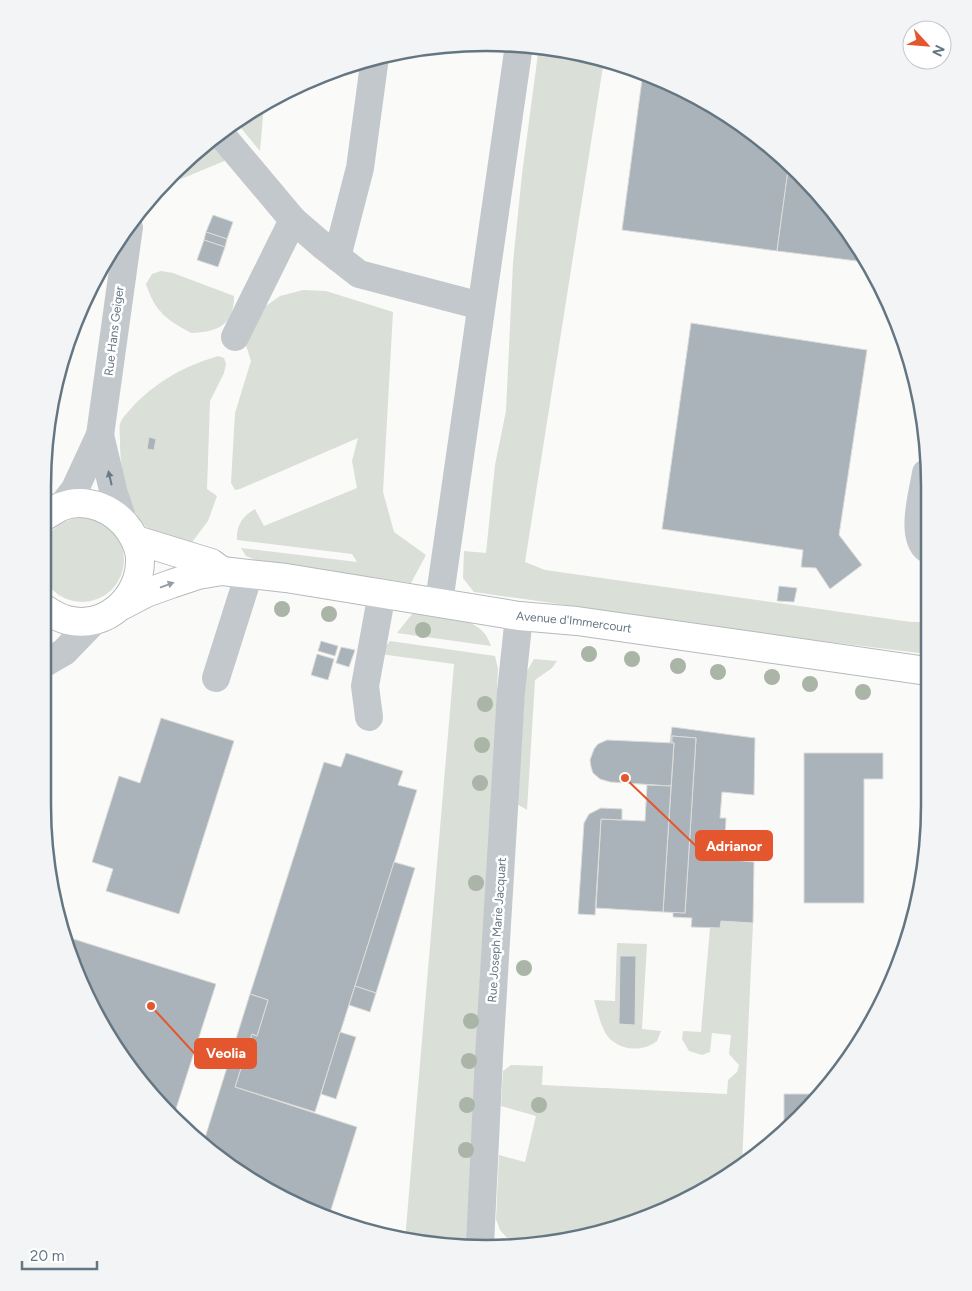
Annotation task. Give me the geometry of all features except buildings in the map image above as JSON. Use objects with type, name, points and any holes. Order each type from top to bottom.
[{"type":"main road","name":"Avenue d'Immercourt","points":[[52,512],[77,503],[94,504],[110,510],[129,530],[211,563],[222,571]]},
{"type":"main road","points":[[123,605],[133,591],[139,574],[140,557],[129,530]]},
{"type":"main road","name":"Avenue d'Immercourt","points":[[94,621],[109,615],[146,593],[198,575],[222,571],[439,602],[519,616],[577,621],[921,670]]},
{"type":"main road","points":[[51,614],[67,620],[80,622],[94,621]]},
{"type":"street","points":[[439,602],[517,52]]},
{"type":"street","points":[[337,257],[360,168],[374,66]]},
{"type":"street","points":[[225,139],[293,220],[359,274],[481,306]]},
{"type":"street","points":[[235,337],[293,220]]},
{"type":"street","name":"Rue Hans Geiger","points":[[52,512],[75,488],[100,435],[127,241]]},
{"type":"street","name":"Rue Hans Geiger","points":[[100,435],[114,494],[129,530]]},
{"type":"street","points":[[921,506],[918,526],[921,540]]},
{"type":"street","points":[[216,678],[249,574]]},
{"type":"street","points":[[369,717],[364,686],[382,594]]},
{"type":"street","name":"Rue Joseph Marie Jacquart","points":[[480,1240],[489,1048],[511,692],[519,616]]},
{"type":"street","points":[[51,659],[64,652],[94,621]]},
{"type":"shaded area","points":[[538,54],[603,67],[525,562],[545,570],[921,622],[921,653],[797,638],[474,592],[463,578],[464,551],[486,553],[495,465],[506,411],[513,263],[522,174]]},
{"type":"shaded area","points":[[263,113],[260,151],[240,127]]},
{"type":"shaded area","points":[[215,146],[229,159],[178,180]]},
{"type":"shaded area","points":[[161,271],[173,273],[234,296],[228,320],[223,325],[209,331],[191,333],[175,324],[153,302],[146,284],[152,274]]},
{"type":"shaded area","points":[[303,290],[326,291],[393,312],[383,492],[394,532],[426,555],[411,583],[255,560],[246,556],[241,548],[357,562],[352,554],[237,540],[239,525],[255,509],[264,526],[357,488],[352,461],[358,438],[240,489],[235,490],[231,483],[235,413],[251,361],[244,339],[263,308],[280,296]]},
{"type":"shaded area","points":[[218,356],[224,358],[226,364],[224,373],[210,401],[207,489],[217,496],[208,521],[190,545],[154,533],[142,523],[135,512],[123,476],[120,426],[121,421],[129,410],[164,380],[195,364]]},
{"type":"shaded area","points":[[82,518],[98,522],[105,525],[117,537],[123,552],[123,568],[120,576],[117,583],[105,595],[90,601],[74,601],[59,595],[51,587],[51,533],[59,525]]},
{"type":"shaded area","points":[[412,614],[446,617],[469,622],[479,628],[491,646],[397,633]]},
{"type":"shaded area","points":[[390,641],[495,656],[498,669],[497,689],[511,692],[480,1240],[429,1236],[406,1232],[454,664],[380,654]]},
{"type":"shaded area","points":[[534,659],[557,661],[552,668],[535,680],[527,810],[517,804],[526,673]]},
{"type":"shaded area","points":[[721,921],[753,923],[742,1156],[703,1182],[652,1207],[626,1217],[571,1231],[508,1239],[500,1230],[496,1219],[499,1155],[525,1162],[536,1116],[501,1106],[503,1071],[511,1065],[543,1066],[542,1085],[727,1094],[728,1080],[737,1072],[739,1065],[729,1054],[731,1035],[712,1033],[710,1052],[702,1055],[689,1051],[682,1039],[683,1031],[701,1032],[710,928],[720,928]]},
{"type":"shaded area","points":[[617,943],[647,944],[642,1029],[661,1031],[657,1041],[645,1047],[626,1048],[609,1038],[602,1025],[594,1000],[615,1001]],"holes":[[[620,956],[636,957],[635,1025],[619,1024]]]},
{"type":"place","name":"Adrianor","points":[[625,778]]},
{"type":"place","name":"Veolia","points":[[151,1006]]}]
